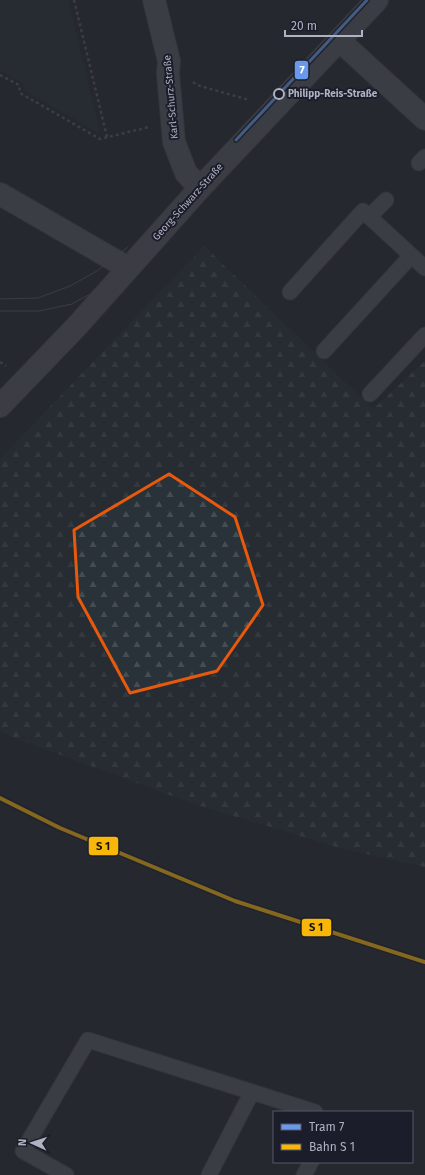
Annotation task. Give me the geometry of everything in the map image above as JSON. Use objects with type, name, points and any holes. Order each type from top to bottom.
[{"type":"street","name":"Karl-Schurz-Straße","points":[[154,0],[169,61],[168,74],[174,142],[186,173],[200,188]]},
{"type":"street","name":"Georg-Schwarz-Straße","points":[[0,406],[76,326],[200,188],[378,0]]},
{"type":"street","points":[[340,41],[425,119]]},
{"type":"street","points":[[0,194],[128,268]]},
{"type":"lane","points":[[369,217],[386,200]]},
{"type":"lane","points":[[290,292],[363,211],[425,268]]},
{"type":"lane","points":[[324,351],[411,256]]},
{"type":"lane","points":[[370,394],[425,335]]},
{"type":"lane","points":[[66,1175],[23,1151],[88,1040],[312,1111]]},
{"type":"lane","points":[[210,1175],[252,1092]]},
{"type":"lane","points":[[304,1175],[310,1163]]},
{"type":"path","points":[[74,0],[107,137]]},
{"type":"path","points":[[169,61],[197,85],[254,102],[271,113]]},
{"type":"path","points":[[0,74],[19,85],[20,93],[100,139],[154,126]]},
{"type":"highlighted area","points":[[169,474],[235,517],[263,605],[217,671],[130,693],[78,597],[74,530]]},
{"type":"green space","points":[[0,0],[68,0],[100,131],[97,132],[24,90],[23,84],[0,70]]},
{"type":"green space","points":[[204,246],[373,409],[425,361],[425,867],[340,848],[191,803],[15,738],[0,731],[0,459]]},
{"type":"tram line","name":"7","points":[[236,140],[367,0]]},
{"type":"tram line","points":[[0,411],[159,244],[288,102]]},
{"type":"tram line","points":[[0,397],[62,332],[188,188],[236,140]]},
{"type":"tram line","points":[[0,299],[38,298],[70,286],[97,271],[128,247]]},
{"type":"tram line","points":[[107,283],[135,263]]},
{"type":"tram line","points":[[0,311],[39,311],[72,304],[92,293]]},
{"type":"transit line","points":[[0,798],[60,828],[235,901],[425,962]]},
{"type":"place","name":"Philipp-Reis-Straße","points":[[279,94]]}]
